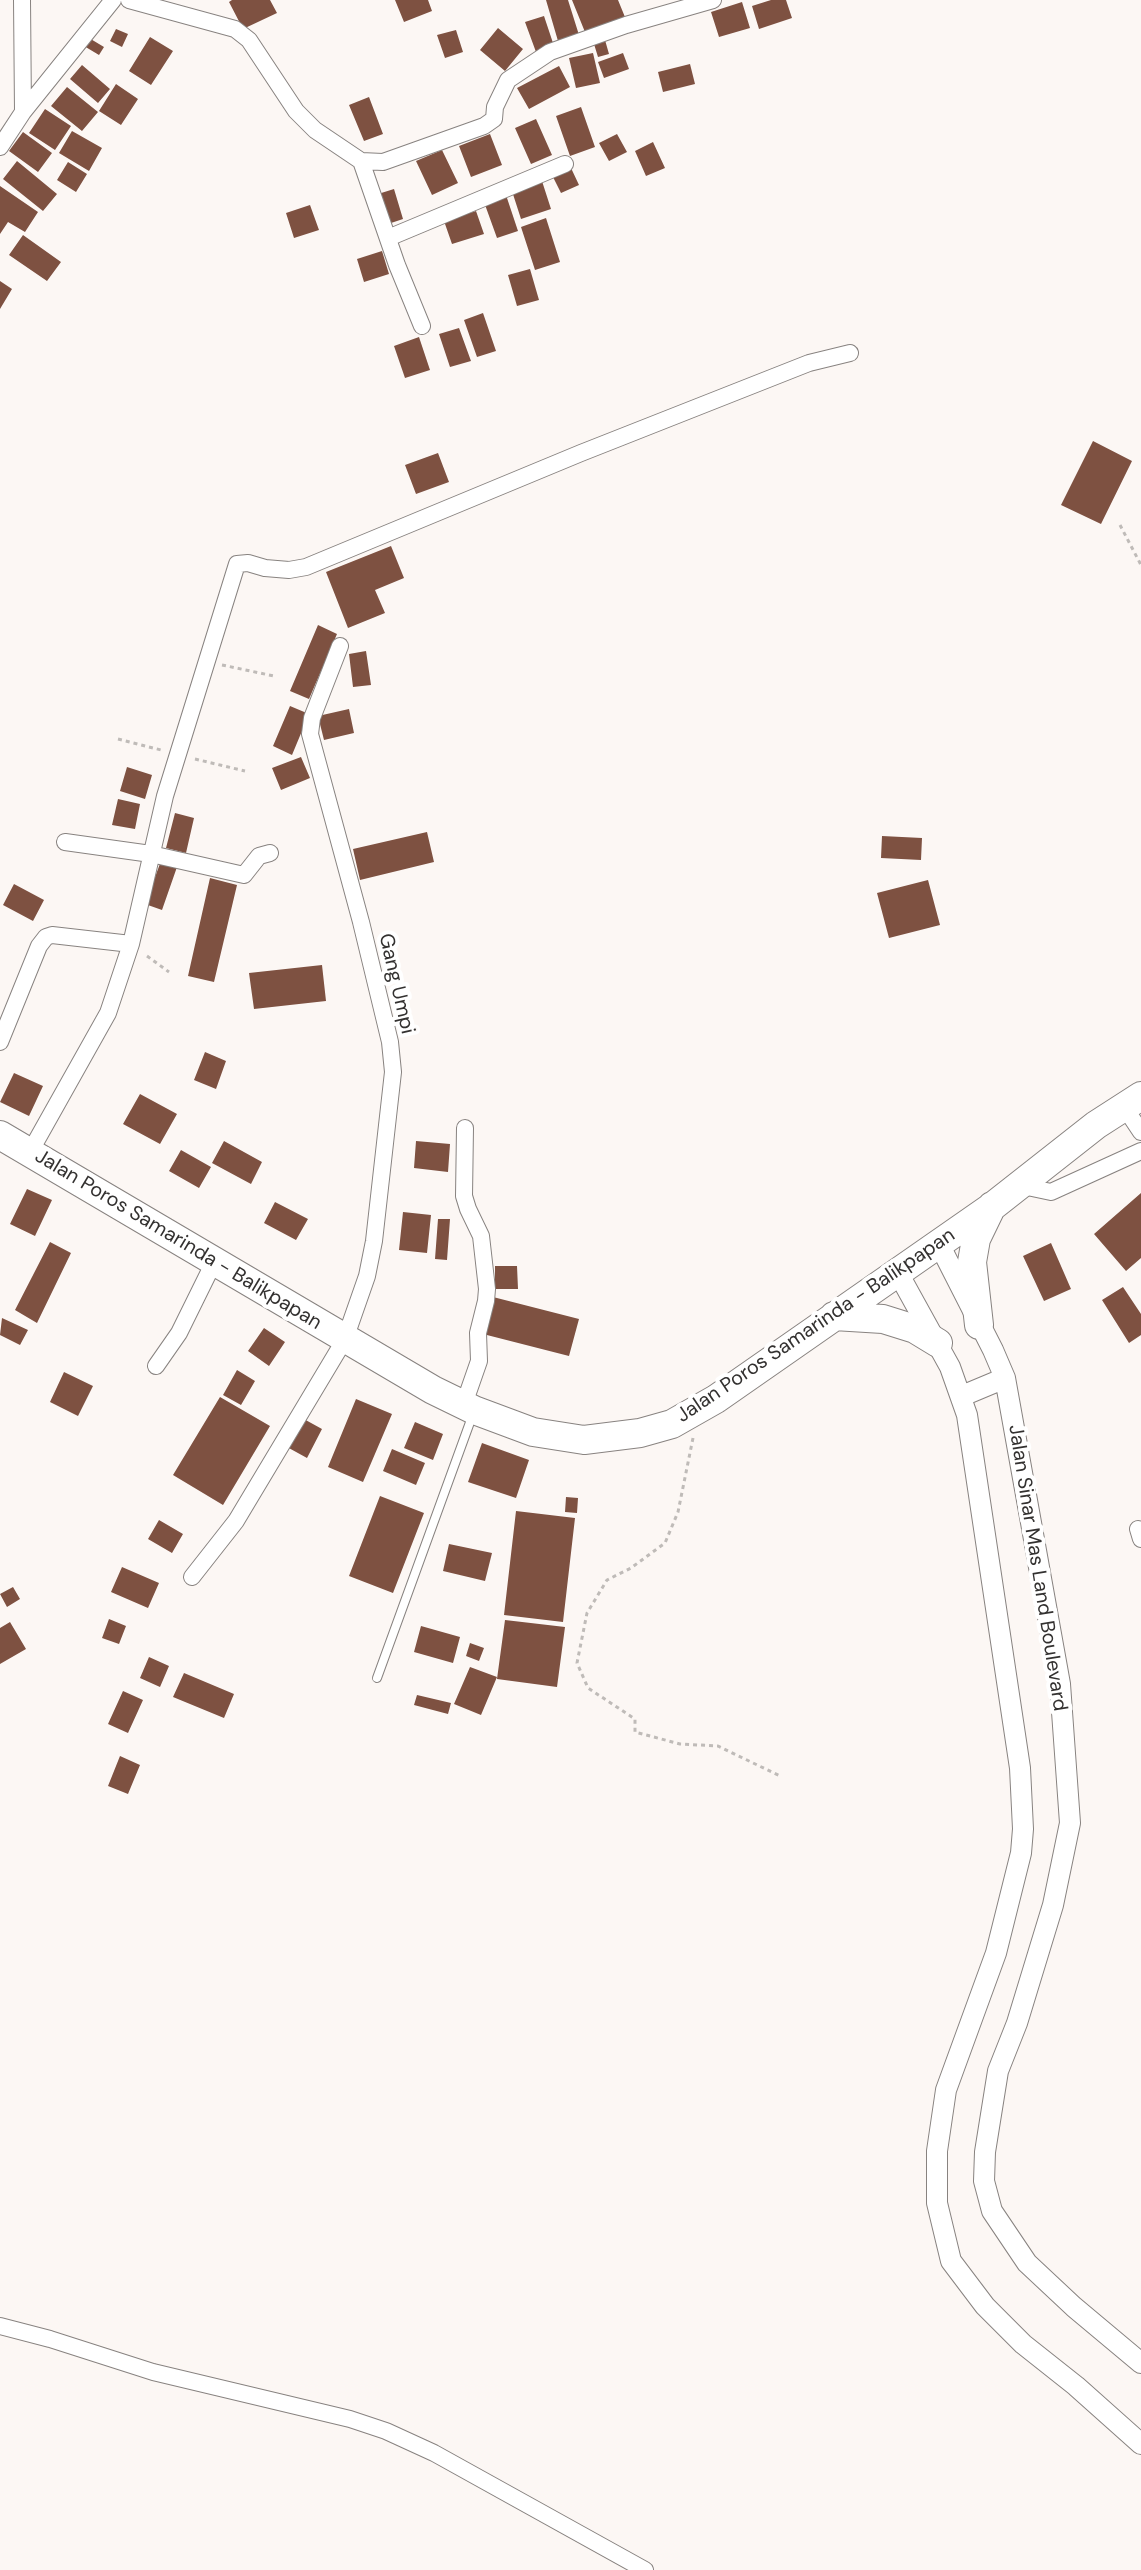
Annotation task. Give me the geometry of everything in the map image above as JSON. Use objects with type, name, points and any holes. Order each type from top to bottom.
[{"type":"highway","name":"Jalan Poros Samarinda - Balikpapan","points":[[0,1135],[433,1390],[533,1432],[584,1440],[640,1433],[672,1424],[716,1399],[993,1206],[1096,1125],[1133,1102]]},
{"type":"highway","points":[[979,1325],[972,1262],[976,1239],[993,1206]]},
{"type":"highway","points":[[834,1316],[883,1319],[915,1329],[938,1343]]},
{"type":"street","points":[[22,0],[23,112]]},
{"type":"street","points":[[0,147],[5,131],[113,0]]},
{"type":"street","points":[[129,0],[235,29],[249,40],[296,111],[315,130],[361,161],[383,162],[484,126],[494,119],[495,107],[508,80],[550,52],[626,25],[713,0]]},
{"type":"street","points":[[361,161],[422,326]]},
{"type":"street","points":[[388,238],[565,164]]},
{"type":"street","points":[[30,1152],[108,1013],[131,944],[165,796],[237,564],[289,570],[306,567],[809,363],[850,353]]},
{"type":"street","name":"Gang Umpi","points":[[192,1577],[236,1521],[345,1339],[367,1276],[374,1241],[393,1072],[390,1042],[361,922],[311,746],[312,718],[340,646]]},
{"type":"street","points":[[65,842],[151,854],[244,875],[255,859],[270,853]]},
{"type":"street","points":[[0,1042],[39,946],[46,937],[52,935],[131,944]]},
{"type":"street","points":[[1133,1102],[1141,1132]]},
{"type":"street","points":[[465,1128],[464,1196],[481,1236],[487,1289],[478,1333],[479,1361],[469,1407]]},
{"type":"street","points":[[1018,1185],[1051,1192],[1141,1151]]},
{"type":"street","name":"Jalan Sinar Mas Land Boulevard","points":[[938,1242],[1005,1378],[1060,1684],[1070,1823],[1053,1905],[1017,2023],[998,2071],[985,2152],[984,2181],[992,2211],[1027,2263],[1141,2363]]},
{"type":"street","points":[[156,1366],[179,1333],[214,1262]]},
{"type":"street","points":[[897,1271],[938,1343],[962,1396],[967,1415],[1020,1768],[1023,1841],[996,1953],[946,2090],[937,2151],[937,2203],[951,2261],[985,2306],[1023,2344],[1141,2444]]},
{"type":"street","points":[[962,1396],[1005,1378]]},
{"type":"street","points":[[0,2326],[153,2372],[350,2419],[386,2431],[434,2453],[645,2570]]},
{"type":"lane","points":[[377,1678],[469,1407]]},
{"type":"path","points":[[1120,525],[1141,565]]},
{"type":"path","points":[[207,661],[274,676]]},
{"type":"path","points":[[131,944],[169,972]]},
{"type":"path","points":[[687,1415],[695,1442],[678,1512],[665,1543],[631,1568],[607,1580],[587,1613],[577,1663],[588,1688],[635,1719],[635,1732],[680,1744],[718,1746],[780,1776]]},
{"type":"building","points":[[270,0],[277,13],[243,29],[229,2]]},
{"type":"building","points":[[395,0],[428,0],[432,11],[404,22]]},
{"type":"building","points":[[546,0],[568,0],[579,35],[558,41]]},
{"type":"building","points":[[572,0],[618,0],[627,22],[587,37]]},
{"type":"building","points":[[771,0],[786,0],[792,18],[759,29],[752,6]]},
{"type":"building","points":[[742,2],[750,28],[719,37],[711,12]]},
{"type":"building","points":[[544,16],[554,46],[536,52],[525,22]]},
{"type":"building","points":[[498,28],[523,49],[505,71],[480,50]]},
{"type":"building","points":[[116,29],[128,34],[122,47],[110,41]]},
{"type":"building","points":[[456,30],[463,52],[445,58],[437,35]]},
{"type":"building","points":[[150,37],[173,51],[151,85],[129,71]]},
{"type":"building","points":[[89,38],[104,47],[99,55],[84,46]]},
{"type":"building","points":[[605,40],[609,54],[598,57],[594,44]]},
{"type":"building","points":[[593,53],[600,83],[576,88],[569,58]]},
{"type":"building","points":[[623,53],[629,69],[604,78],[598,62]]},
{"type":"building","points":[[690,64],[695,84],[663,92],[658,72]]},
{"type":"building","points":[[82,65],[110,89],[98,103],[70,79]]},
{"type":"building","points":[[559,66],[570,87],[529,109],[517,88]]},
{"type":"building","points":[[116,84],[138,99],[121,125],[99,111]]},
{"type":"building","points":[[67,87],[98,112],[82,131],[51,106]]},
{"type":"building","points":[[369,97],[383,134],[364,141],[349,105]]},
{"type":"building","points":[[581,107],[595,147],[570,156],[556,116]]},
{"type":"building","points":[[45,109],[71,126],[55,150],[29,133]]},
{"type":"building","points":[[536,119],[552,155],[531,164],[515,128]]},
{"type":"building","points":[[72,131],[102,148],[89,171],[59,153]]},
{"type":"building","points":[[23,132],[52,153],[38,172],[9,151]]},
{"type":"building","points":[[490,134],[502,165],[471,177],[459,146]]},
{"type":"building","points":[[617,134],[627,152],[609,161],[599,143]]},
{"type":"building","points":[[653,142],[665,168],[646,176],[635,151]]},
{"type":"building","points":[[442,150],[458,183],[432,195],[416,161]]},
{"type":"building","points":[[17,161],[57,194],[43,211],[3,179]]},
{"type":"building","points":[[68,162],[87,174],[76,192],[57,180]]},
{"type":"building","points":[[571,168],[579,185],[561,193],[553,177]]},
{"type":"building","points":[[541,178],[551,209],[521,219],[511,188]]},
{"type":"building","points":[[0,186],[38,212],[25,232],[8,222],[0,234]]},
{"type":"building","points":[[394,189],[403,219],[388,224],[378,194]]},
{"type":"building","points":[[506,195],[518,231],[497,238],[484,202]]},
{"type":"building","points":[[310,205],[319,230],[294,238],[286,213]]},
{"type":"building","points":[[476,211],[484,234],[452,244],[444,221]]},
{"type":"building","points":[[546,218],[560,262],[535,270],[521,227]]},
{"type":"building","points":[[23,235],[61,262],[47,281],[9,255]]},
{"type":"building","points":[[382,251],[389,274],[364,282],[357,259]]},
{"type":"building","points":[[530,269],[539,300],[517,306],[508,275]]},
{"type":"building","points":[[0,281],[12,289],[0,309]]},
{"type":"building","points":[[483,313],[496,351],[477,357],[464,320]]},
{"type":"building","points":[[459,328],[471,361],[450,367],[439,334]]},
{"type":"building","points":[[419,337],[430,370],[405,378],[394,346]]},
{"type":"building","points":[[1093,441],[1132,461],[1101,524],[1061,505]]},
{"type":"building","points":[[438,453],[449,482],[416,494],[405,465]]},
{"type":"building","points":[[391,546],[404,578],[375,590],[385,613],[348,628],[326,572]]},
{"type":"building","points":[[318,625],[337,634],[309,699],[290,691]]},
{"type":"building","points":[[366,651],[371,685],[353,687],[349,654]]},
{"type":"building","points":[[290,706],[309,714],[292,755],[273,746]]},
{"type":"building","points":[[349,709],[354,733],[324,740],[318,716]]},
{"type":"building","points":[[301,757],[310,778],[281,790],[272,768]]},
{"type":"building","points":[[127,767],[152,775],[145,799],[120,791]]},
{"type":"building","points":[[118,799],[140,804],[135,829],[112,825]]},
{"type":"building","points":[[175,813],[194,818],[186,853],[166,848]]},
{"type":"building","points":[[427,832],[434,862],[360,880],[353,849]]},
{"type":"building","points":[[882,836],[922,838],[921,860],[881,858]]},
{"type":"building","points":[[161,861],[177,867],[162,910],[145,904]]},
{"type":"building","points":[[210,878],[237,885],[214,982],[188,976]]},
{"type":"building","points":[[928,880],[940,925],[889,938],[877,893]]},
{"type":"building","points":[[14,884],[44,900],[33,921],[3,905]]},
{"type":"building","points":[[322,965],[326,1001],[254,1009],[249,973]]},
{"type":"building","points":[[205,1052],[226,1061],[216,1089],[194,1080]]},
{"type":"building","points":[[14,1073],[43,1086],[29,1116],[0,1102]]},
{"type":"building","points":[[140,1094],[177,1114],[160,1144],[123,1124]]},
{"type":"building","points":[[224,1141],[262,1162],[251,1184],[212,1163]]},
{"type":"building","points":[[416,1141],[450,1144],[448,1172],[414,1168]]},
{"type":"building","points":[[181,1150],[211,1167],[199,1188],[169,1171]]},
{"type":"building","points":[[27,1189],[52,1200],[35,1236],[10,1224]]},
{"type":"building","points":[[1141,1193],[1141,1258],[1126,1271],[1094,1234]]},
{"type":"building","points":[[275,1202],[308,1219],[296,1240],[264,1223]]},
{"type":"building","points":[[403,1212],[431,1215],[427,1253],[399,1250]]},
{"type":"building","points":[[438,1219],[450,1219],[447,1260],[435,1259]]},
{"type":"building","points":[[50,1242],[71,1253],[37,1323],[15,1310]]},
{"type":"building","points":[[1051,1243],[1071,1289],[1044,1301],[1023,1256]]},
{"type":"building","points":[[495,1266],[517,1266],[518,1289],[495,1289]]},
{"type":"building","points":[[1123,1287],[1141,1314],[1141,1335],[1129,1343],[1102,1300]]},
{"type":"building","points":[[493,1297],[579,1319],[569,1356],[483,1334]]},
{"type":"building","points":[[2,1318],[28,1330],[20,1345],[0,1335]]},
{"type":"building","points":[[264,1328],[285,1342],[269,1366],[248,1351]]},
{"type":"building","points":[[237,1370],[255,1381],[241,1405],[223,1395]]},
{"type":"building","points":[[64,1372],[93,1386],[78,1416],[50,1402]]},
{"type":"building","points":[[220,1397],[270,1426],[223,1505],[173,1475]]},
{"type":"building","points":[[356,1399],[392,1414],[363,1482],[328,1467]]},
{"type":"building","points":[[302,1418],[322,1429],[307,1458],[287,1447]]},
{"type":"building","points":[[415,1422],[443,1434],[433,1460],[404,1448]]},
{"type":"building","points":[[482,1443],[529,1460],[516,1498],[468,1482]]},
{"type":"building","points":[[392,1449],[425,1463],[416,1485],[383,1471]]},
{"type":"building","points":[[380,1496],[424,1513],[393,1593],[349,1576]]},
{"type":"building","points":[[566,1497],[578,1498],[577,1513],[565,1512]]},
{"type":"building","points":[[516,1511],[575,1518],[563,1622],[504,1615]]},
{"type":"building","points":[[159,1520],[183,1534],[172,1553],[148,1539]]},
{"type":"building","points":[[449,1544],[492,1553],[485,1581],[443,1571]]},
{"type":"building","points":[[122,1567],[159,1583],[148,1608],[111,1592]]},
{"type":"building","points":[[13,1587],[20,1599],[7,1607],[0,1594]]},
{"type":"building","points":[[109,1619],[126,1626],[119,1644],[102,1638]]},
{"type":"building","points":[[505,1620],[565,1627],[557,1687],[497,1679]]},
{"type":"building","points":[[10,1622],[26,1649],[0,1664],[0,1628]]},
{"type":"building","points":[[421,1626],[460,1637],[453,1663],[414,1652]]},
{"type":"building","points":[[470,1643],[484,1648],[479,1661],[466,1656]]},
{"type":"building","points":[[149,1657],[169,1666],[160,1687],[140,1678]]},
{"type":"building","points":[[470,1667],[497,1677],[481,1715],[454,1704]]},
{"type":"building","points":[[184,1673],[234,1694],[224,1718],[173,1697]]},
{"type":"building","points":[[123,1691],[143,1700],[128,1733],[108,1724]]},
{"type":"building","points":[[417,1695],[451,1703],[448,1714],[414,1705]]},
{"type":"building","points":[[120,1756],[140,1765],[128,1794],[108,1786]]}]
